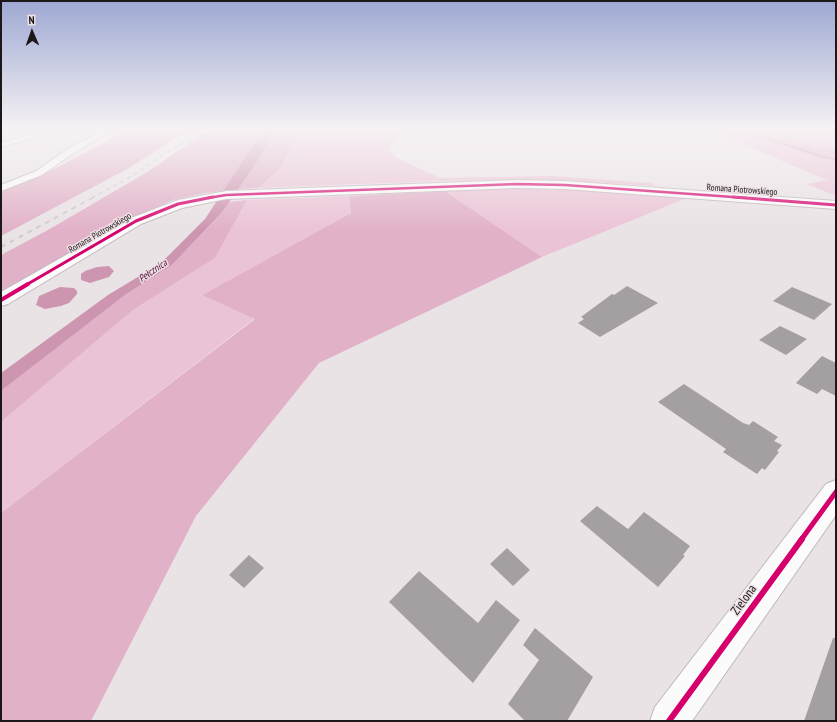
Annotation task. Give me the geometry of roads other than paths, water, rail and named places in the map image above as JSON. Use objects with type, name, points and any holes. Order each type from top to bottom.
[{"type":"street","name":"Romana Piotrowskiego","points":[[1,300],[136,221],[178,204],[201,199],[252,194],[565,184],[836,205]]},
{"type":"street","name":"Zielona","points":[[669,721],[836,492]]},
{"type":"lane","points":[[1,188],[40,173],[53,164]]},
{"type":"water","name":"Pełcznica","points":[[241,164],[256,164],[224,210],[172,265],[125,295],[1,391],[1,373],[108,295],[161,263],[205,219]]},
{"type":"water","points":[[109,266],[114,271],[109,277],[90,283],[81,280],[81,274],[85,271],[97,267]]},
{"type":"water","points":[[60,287],[74,288],[77,291],[77,294],[69,303],[61,306],[45,309],[36,305],[39,296]]},
{"type":"railway","points":[[92,198],[132,176],[150,164]]},
{"type":"railway","points":[[1,247],[94,197]]}]
